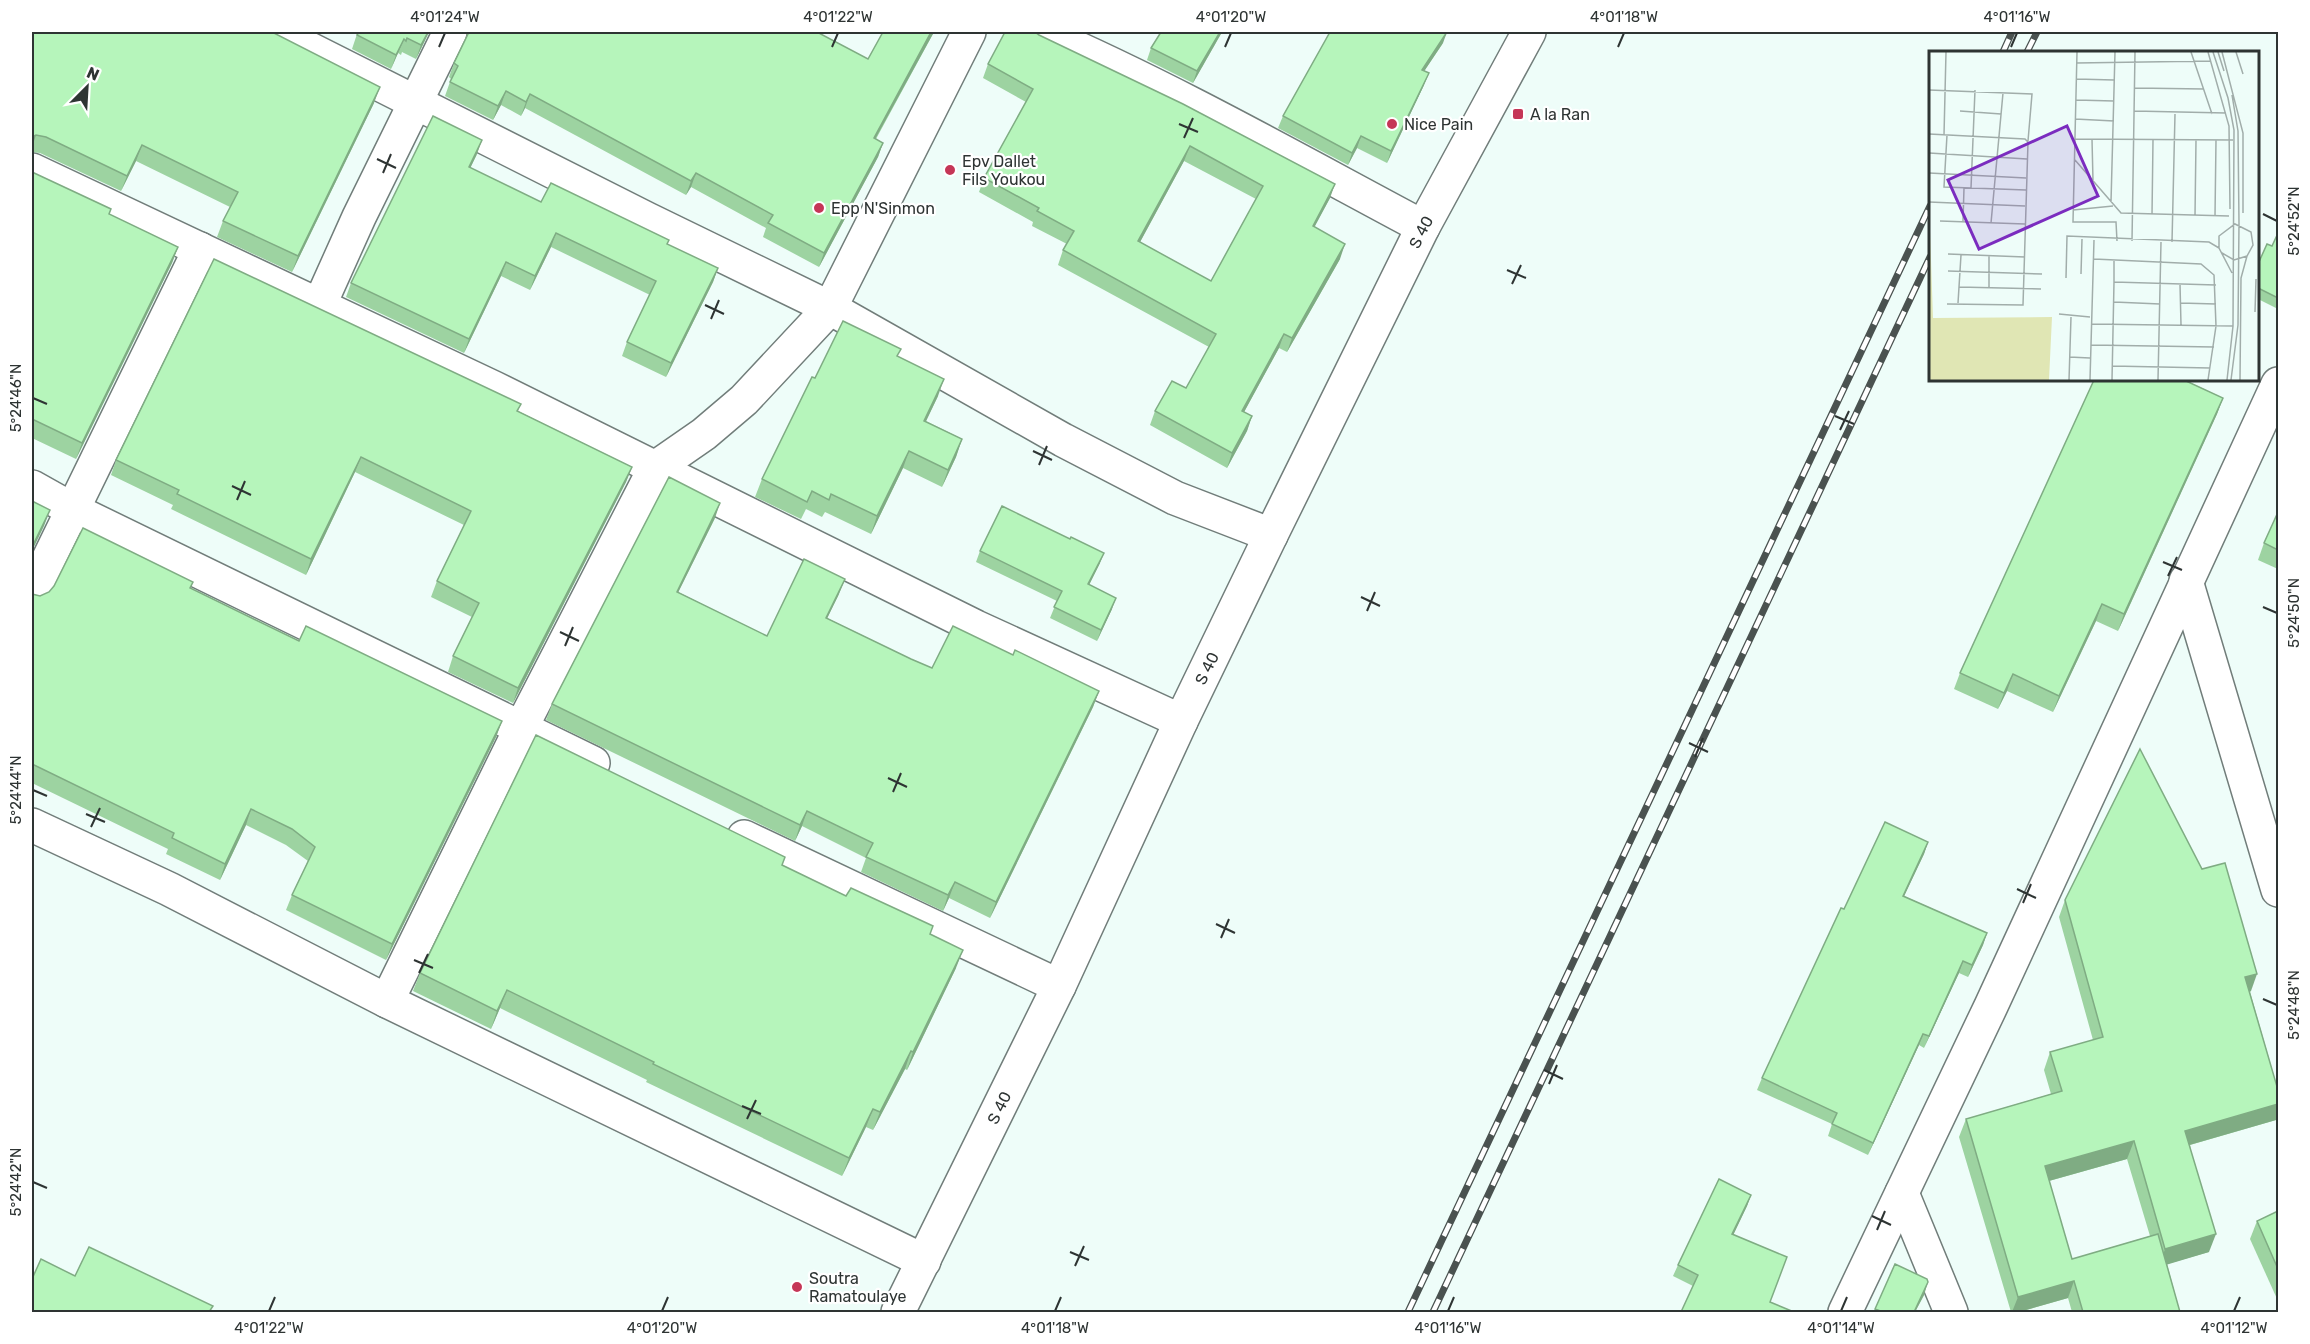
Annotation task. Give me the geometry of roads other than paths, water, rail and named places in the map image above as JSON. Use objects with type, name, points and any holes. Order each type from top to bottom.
[{"type":"street","points":[[276,32],[647,219],[830,308],[1063,440],[1175,498],[1271,535]]},
{"type":"street","points":[[319,306],[359,217],[450,32]]},
{"type":"street","points":[[387,1001],[521,728],[655,468],[704,434],[744,400],[830,308],[969,32]]},
{"type":"street","points":[[1041,32],[1229,123],[1423,227]]},
{"type":"street","name":"S 40","points":[[898,1312],[1059,986],[1181,721],[1271,535],[1423,227],[1529,32]]},
{"type":"street","points":[[32,170],[494,388],[976,627],[1181,721]]},
{"type":"street","points":[[32,593],[200,249]]},
{"type":"street","points":[[1845,1312],[1991,1006],[2278,384]]},
{"type":"street","points":[[32,487],[73,510],[617,775]]},
{"type":"street","points":[[2186,581],[2278,890]]},
{"type":"street","points":[[713,822],[1059,986]]},
{"type":"street","points":[[32,825],[168,889],[387,1001],[924,1261]]},
{"type":"street","points":[[1902,1193],[1951,1312]]},
{"type":"railway","points":[[2003,51],[2012,32]]},
{"type":"railway","points":[[2028,51],[2037,32]]},
{"type":"railway","points":[[1408,1312],[1929,208]]},
{"type":"railway","points":[[1433,1312],[1929,259]]},
{"type":"place","name":"A la Ran","points":[[1518,114]]},
{"type":"place","name":"Nice Pain","points":[[1392,124]]},
{"type":"place","name":"Epv Dallet Fils Youkou","points":[[950,170]]},
{"type":"place","name":"Epp N'Sinmon","points":[[819,208]]},
{"type":"place","name":"Soutra Ramatoulaye","points":[[797,1287]]}]
